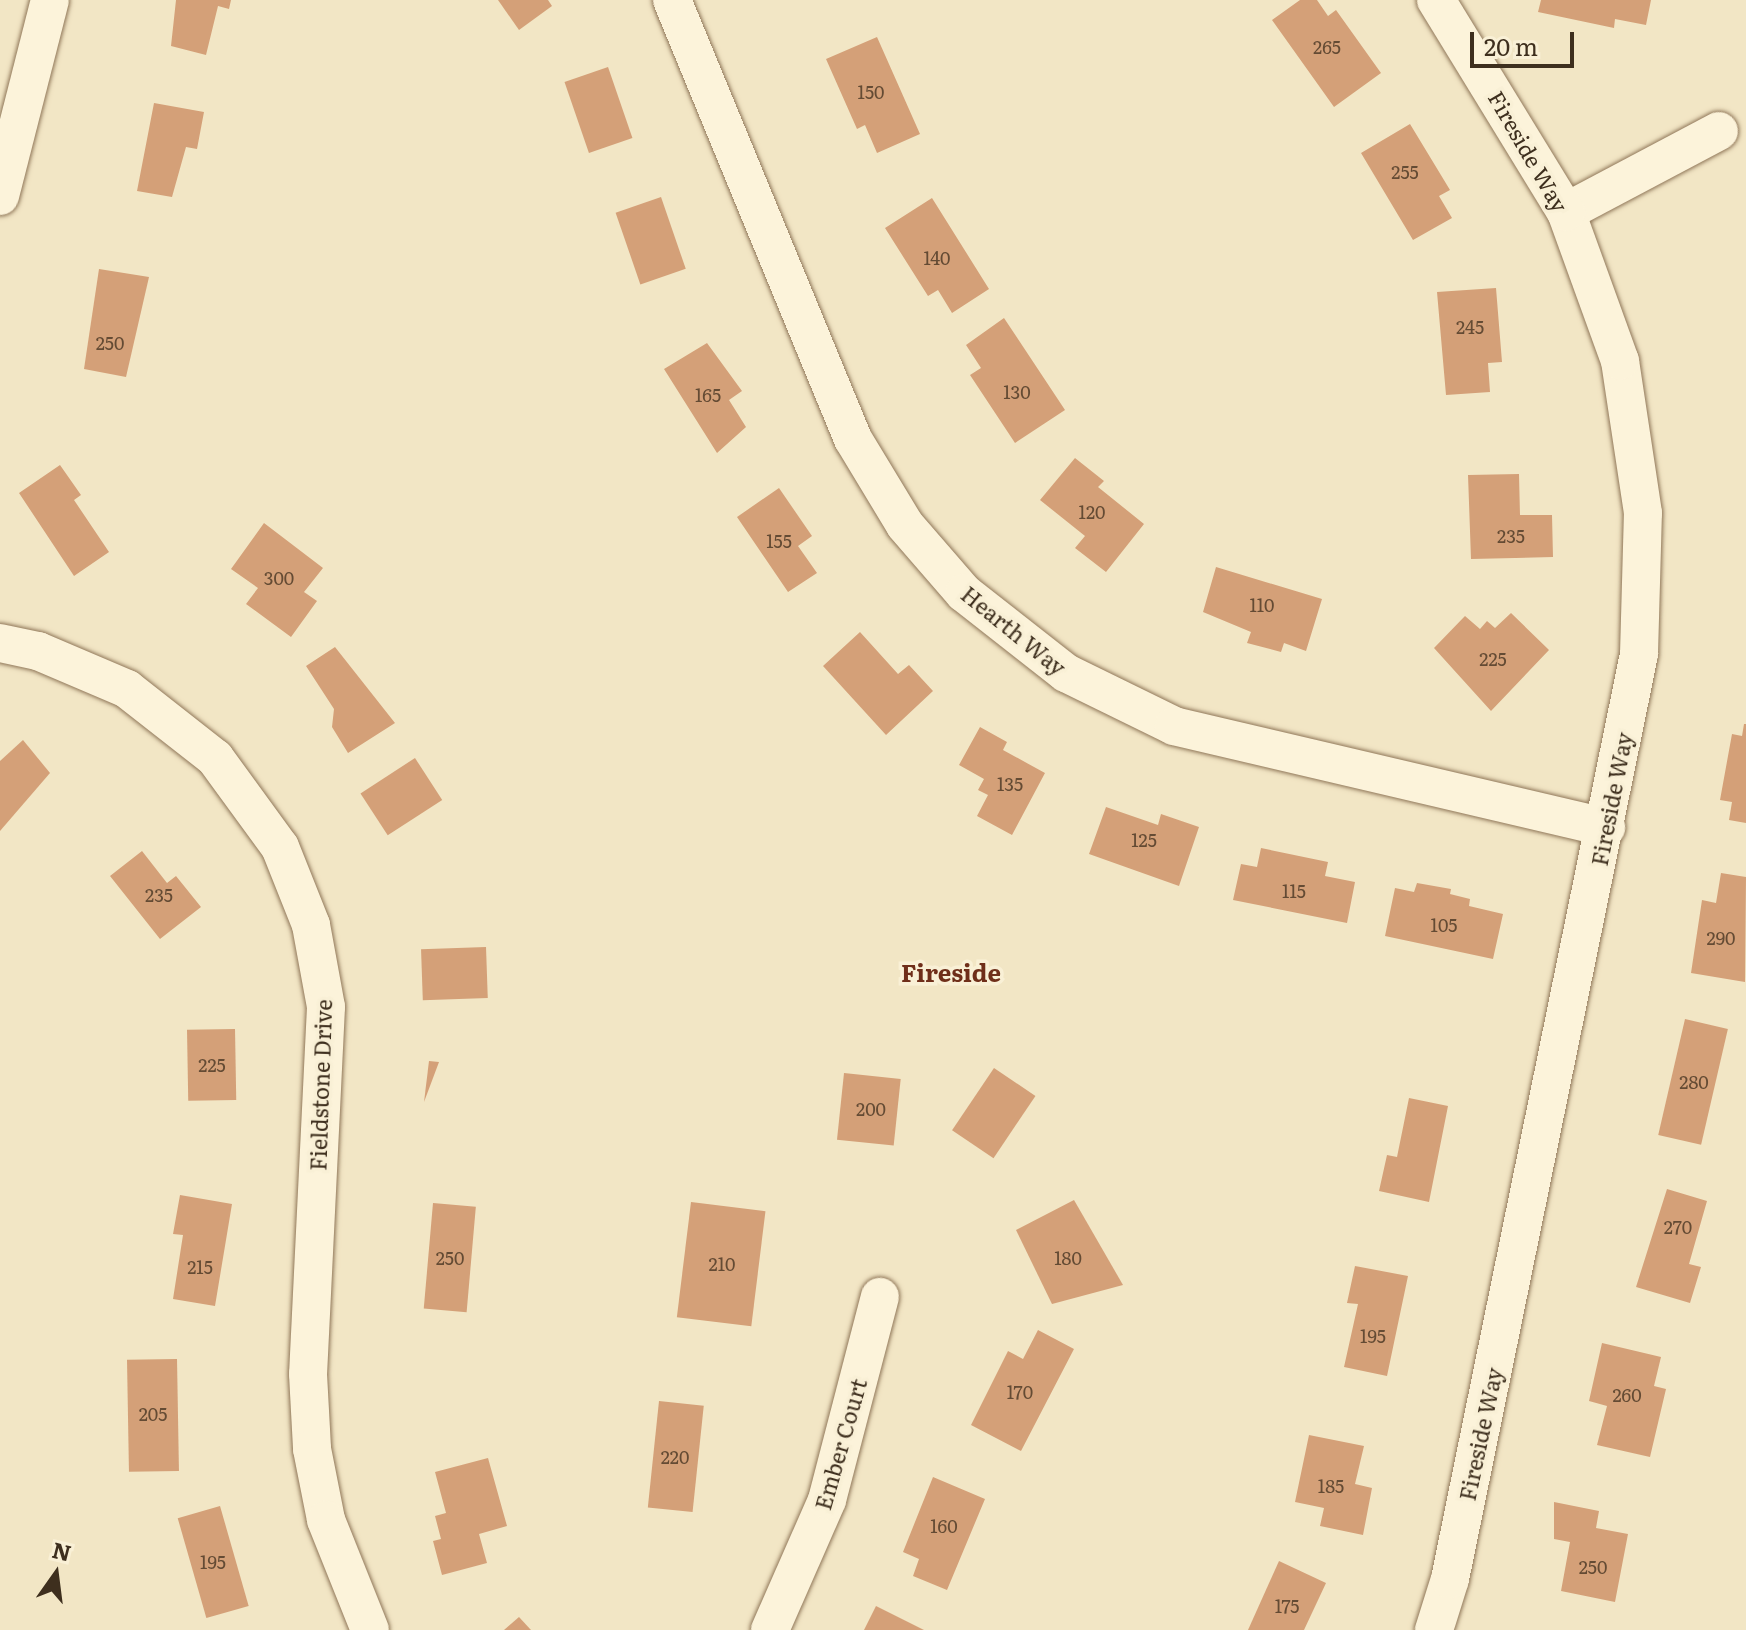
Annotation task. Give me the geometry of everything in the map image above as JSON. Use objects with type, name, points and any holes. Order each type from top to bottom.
[{"type":"street","points":[[0,196],[50,0]]},
{"type":"street","name":"Hearth Way","points":[[672,0],[853,439],[905,525],[964,593],[1066,673],[1174,726],[1606,827]]},
{"type":"street","name":"Fireside Way","points":[[1434,1630],[1450,1579],[1639,654],[1643,513],[1620,361],[1566,212],[1436,0]]},
{"type":"street","points":[[1566,212],[1719,131]]},
{"type":"street","name":"Fieldstone Drive","points":[[0,643],[38,651],[127,689],[215,758],[280,847],[311,925],[326,1007],[308,1374],[312,1449],[326,1520],[370,1630]]},
{"type":"street","name":"Ember Court","points":[[770,1630],[827,1500],[880,1297]]},
{"type":"building","points":[[176,0],[231,0],[229,9],[218,6],[206,55],[171,46]]},
{"type":"building","points":[[498,0],[548,0],[552,6],[519,30]]},
{"type":"building","points":[[1300,0],[1317,0],[1328,16],[1336,10],[1381,73],[1334,107],[1272,20]]},
{"type":"building","points":[[1541,0],[1651,0],[1646,25],[1615,19],[1614,28],[1538,12]]},
{"type":"building","points":[[877,37],[920,134],[877,153],[865,125],[857,129],[826,59]]},
{"type":"building","points":[[608,67],[632,138],[589,153],[565,82]]},
{"type":"building","points":[[154,103],[204,112],[197,149],[186,147],[172,197],[137,191]]},
{"type":"building","points":[[1410,124],[1450,190],[1439,196],[1452,218],[1413,240],[1361,153]]},
{"type":"building","points":[[661,197],[686,269],[640,284],[616,213]]},
{"type":"building","points":[[932,198],[989,289],[952,313],[938,290],[928,296],[885,228]]},
{"type":"building","points":[[99,269],[149,277],[126,377],[84,369]]},
{"type":"building","points":[[1496,288],[1502,362],[1488,363],[1490,392],[1446,395],[1437,292]]},
{"type":"building","points":[[1004,318],[1065,410],[1015,443],[970,375],[981,368],[966,345]]},
{"type":"building","points":[[707,343],[742,391],[729,400],[746,427],[717,453],[664,369]]},
{"type":"building","points":[[1075,458],[1104,481],[1098,487],[1144,524],[1106,572],[1075,548],[1085,536],[1040,500]]},
{"type":"building","points":[[60,465],[81,495],[74,500],[109,552],[74,576],[19,493]]},
{"type":"building","points":[[1519,474],[1520,515],[1552,515],[1553,557],[1471,559],[1468,475]]},
{"type":"building","points":[[779,488],[812,536],[798,546],[817,573],[788,592],[737,517]]},
{"type":"building","points":[[264,523],[323,568],[304,592],[317,601],[291,637],[246,604],[258,588],[231,569]]},
{"type":"building","points":[[1216,567],[1322,599],[1306,651],[1284,643],[1281,652],[1247,643],[1251,632],[1203,612]]},
{"type":"building","points":[[1511,613],[1549,650],[1491,711],[1434,648],[1465,616],[1480,629],[1487,621],[1495,628]]},
{"type":"building","points":[[860,632],[898,674],[909,665],[933,691],[886,735],[823,666]]},
{"type":"building","points":[[335,647],[395,723],[348,753],[332,727],[334,709],[306,666]]},
{"type":"building","points":[[1744,724],[1746,823],[1729,820],[1732,802],[1720,800],[1732,734],[1742,736]]},
{"type":"building","points":[[980,727],[1007,742],[1003,750],[1045,773],[1012,835],[977,816],[988,795],[978,790],[984,779],[959,765]]},
{"type":"building","points":[[23,740],[50,773],[0,831],[0,761]]},
{"type":"building","points":[[415,758],[442,800],[388,835],[360,793]]},
{"type":"building","points":[[1106,807],[1158,825],[1161,814],[1199,827],[1179,886],[1089,854]]},
{"type":"building","points":[[1261,848],[1328,862],[1325,876],[1355,882],[1347,923],[1233,900],[1241,864],[1257,867]]},
{"type":"building","points":[[142,851],[167,883],[176,876],[201,907],[160,939],[110,876]]},
{"type":"building","points":[[1721,873],[1746,877],[1745,982],[1691,973],[1702,900],[1716,903]]},
{"type":"building","points":[[1417,883],[1451,889],[1450,894],[1470,899],[1469,906],[1503,914],[1493,959],[1385,936],[1395,888],[1414,892]]},
{"type":"building","points":[[486,947],[488,998],[423,1000],[421,949]]},
{"type":"building","points":[[1685,1019],[1728,1029],[1701,1145],[1658,1135]]},
{"type":"building","points":[[235,1029],[236,1100],[188,1101],[187,1030]]},
{"type":"building","points":[[429,1061],[439,1062],[424,1102]]},
{"type":"building","points":[[994,1068],[1035,1096],[994,1158],[952,1130]]},
{"type":"building","points":[[844,1073],[901,1079],[894,1146],[837,1140]]},
{"type":"building","points":[[1409,1098],[1448,1106],[1429,1202],[1379,1191],[1387,1155],[1397,1157]]},
{"type":"building","points":[[1667,1189],[1707,1201],[1689,1264],[1701,1267],[1690,1303],[1636,1287]]},
{"type":"building","points":[[180,1195],[232,1204],[215,1306],[173,1299],[183,1235],[173,1234]]},
{"type":"building","points":[[1074,1200],[1123,1285],[1052,1304],[1016,1230]]},
{"type":"building","points":[[691,1202],[765,1211],[751,1326],[677,1317]]},
{"type":"building","points":[[433,1203],[476,1207],[467,1312],[424,1309]]},
{"type":"building","points":[[1355,1266],[1408,1276],[1387,1376],[1344,1367],[1358,1304],[1347,1303]]},
{"type":"building","points":[[1038,1330],[1074,1349],[1021,1451],[971,1425],[1008,1351],[1023,1359]]},
{"type":"building","points":[[1602,1343],[1661,1357],[1654,1386],[1666,1389],[1650,1457],[1597,1445],[1607,1406],[1589,1401]]},
{"type":"building","points":[[177,1359],[179,1471],[129,1472],[127,1360]]},
{"type":"building","points":[[659,1401],[704,1406],[693,1512],[648,1507]]},
{"type":"building","points":[[1309,1435],[1364,1446],[1355,1484],[1372,1488],[1363,1535],[1320,1526],[1324,1508],[1295,1502]]},
{"type":"building","points":[[488,1458],[507,1526],[479,1534],[487,1563],[442,1575],[433,1541],[441,1539],[435,1516],[446,1513],[435,1472]]},
{"type":"building","points":[[933,1477],[985,1499],[947,1590],[913,1576],[919,1559],[903,1552]]},
{"type":"building","points":[[1554,1502],[1599,1511],[1596,1528],[1628,1534],[1615,1602],[1561,1591],[1570,1542],[1554,1539]]},
{"type":"building","points":[[220,1506],[249,1606],[206,1618],[178,1518]]},
{"type":"building","points":[[1279,1561],[1326,1583],[1304,1630],[1248,1630]]},
{"type":"building","points":[[876,1606],[924,1630],[864,1630]]},
{"type":"building","points":[[519,1617],[531,1630],[504,1630]]},
{"type":"district","name":"Fireside","points":[[951,972]]}]
